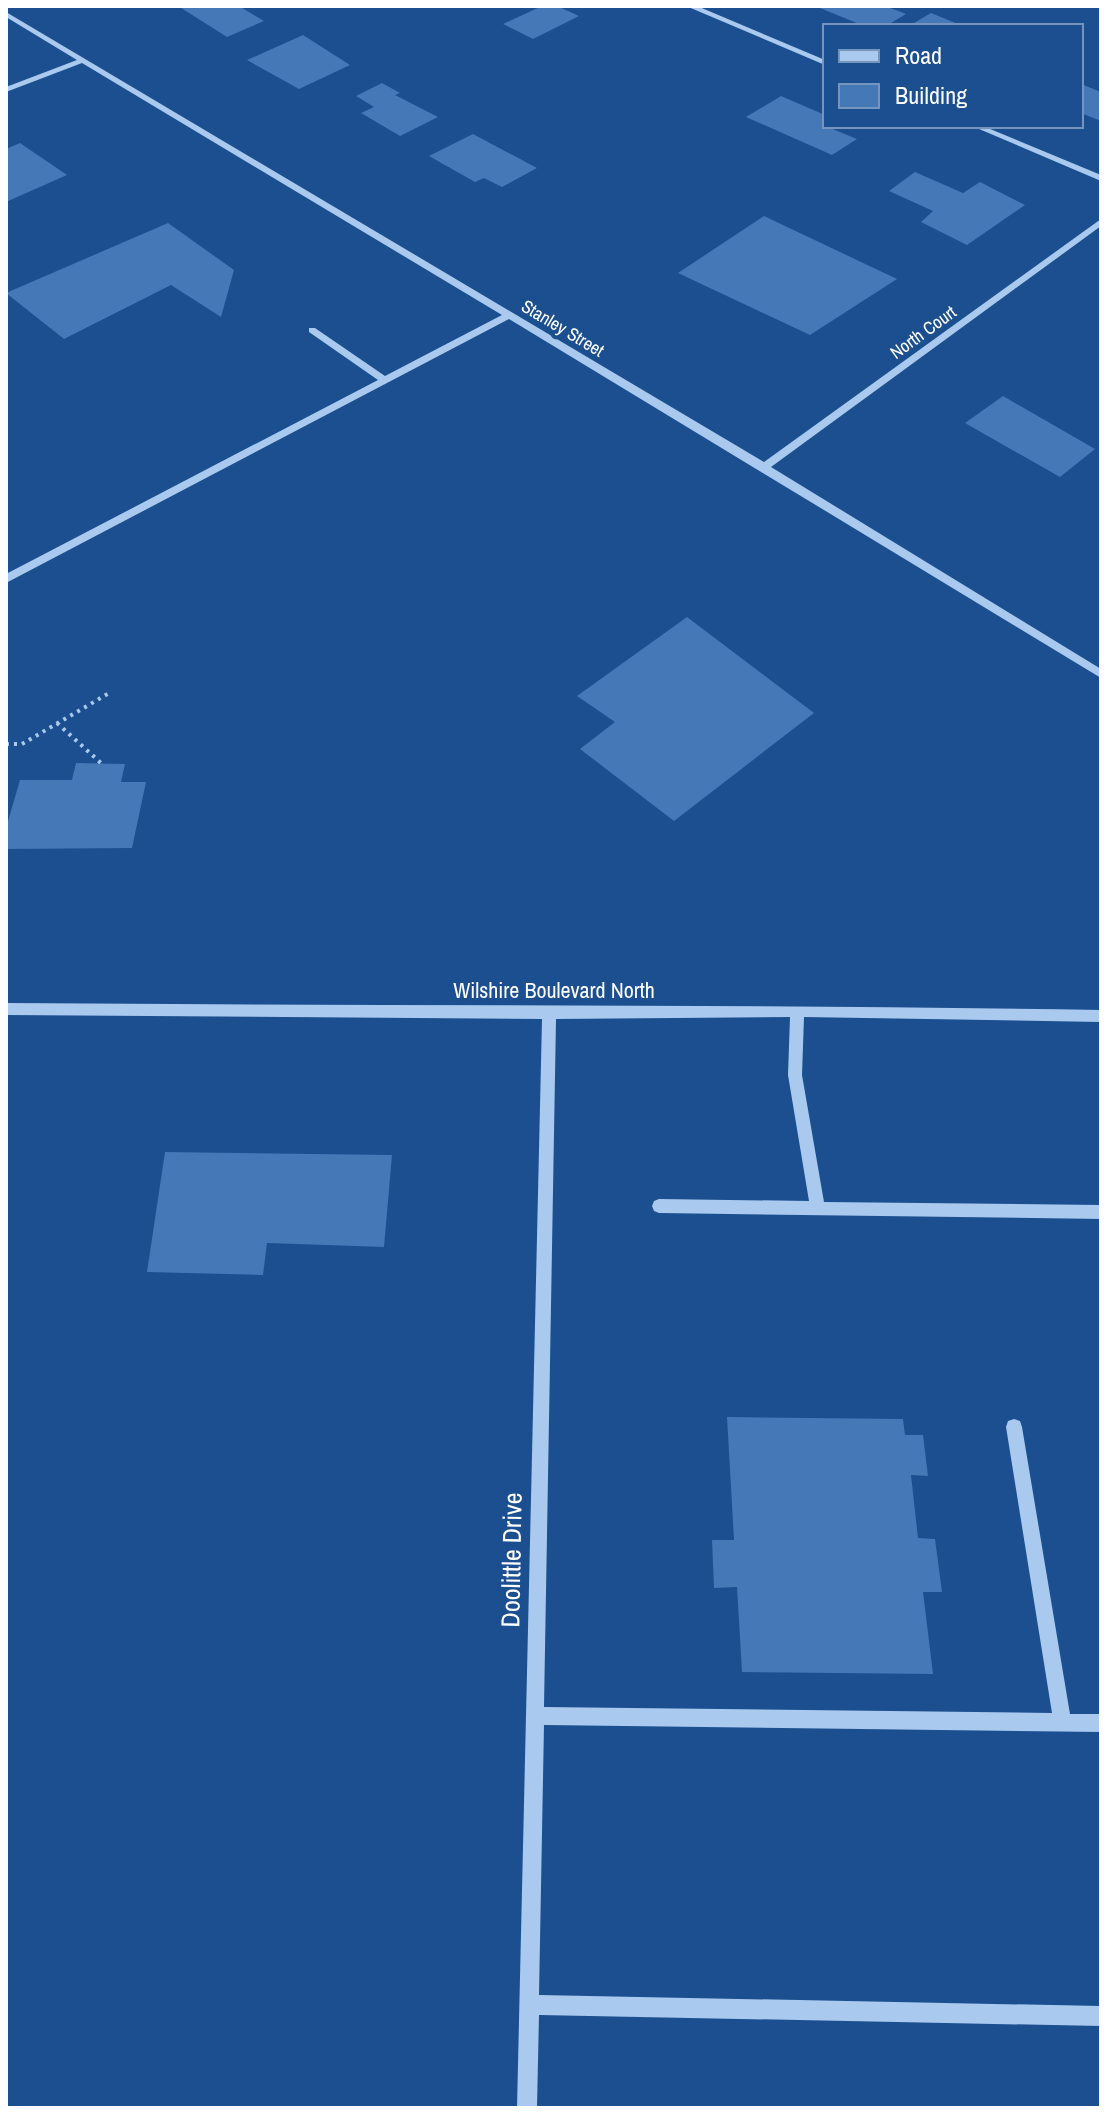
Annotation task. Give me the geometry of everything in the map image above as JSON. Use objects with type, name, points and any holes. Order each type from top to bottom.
[{"type":"street","points":[[690,6],[823,62]]},
{"type":"street","name":"Stanley Street","points":[[6,14],[764,467],[1101,674]]},
{"type":"street","points":[[6,90],[83,60]]},
{"type":"street","points":[[981,128],[1101,178]]},
{"type":"street","name":"North Court","points":[[764,467],[1101,222]]},
{"type":"street","points":[[6,579],[509,315]]},
{"type":"street","points":[[312,330],[385,380]]},
{"type":"street","name":"Wilshire Boulevard North","points":[[6,1009],[549,1013],[797,1011],[1101,1016]]},
{"type":"street","points":[[797,1011],[795,1075],[818,1208]]},
{"type":"street","name":"Doolittle Drive","points":[[527,2108],[549,1013]]},
{"type":"street","points":[[659,1206],[1101,1212]]},
{"type":"street","points":[[1014,1427],[1062,1722]]},
{"type":"street","points":[[534,1716],[1101,1723]]},
{"type":"street","points":[[528,2005],[1101,2016]]},
{"type":"path","points":[[6,744],[22,744],[111,692]]},
{"type":"path","points":[[57,723],[102,764]]},
{"type":"building","points":[[178,6],[239,6],[264,21],[227,37]]},
{"type":"building","points":[[542,6],[557,6],[579,16],[533,39],[503,24]]},
{"type":"building","points":[[815,6],[885,6],[906,14],[889,24],[859,24]]},
{"type":"building","points":[[931,13],[958,24],[912,24]]},
{"type":"building","points":[[303,35],[350,65],[299,89],[247,60]]},
{"type":"building","points":[[382,83],[400,93],[395,95],[438,117],[400,136],[361,113],[374,107],[356,96]]},
{"type":"building","points":[[1083,85],[1101,92],[1101,121],[1083,114]]},
{"type":"building","points":[[781,96],[823,114],[823,128],[857,139],[832,155],[746,117]]},
{"type":"building","points":[[473,134],[537,168],[502,187],[484,178],[475,182],[429,156]]},
{"type":"building","points":[[20,143],[67,175],[6,202],[6,149]]},
{"type":"building","points":[[915,172],[963,193],[980,182],[1025,205],[967,245],[921,222],[933,211],[889,191]]},
{"type":"building","points":[[764,216],[897,279],[810,335],[678,273]]},
{"type":"building","points":[[168,223],[234,270],[221,317],[171,285],[64,339],[6,293]]},
{"type":"building","points":[[1003,396],[1095,449],[1060,477],[965,423]]},
{"type":"building","points":[[687,617],[814,713],[674,821],[580,749],[615,722],[577,696]]},
{"type":"building","points":[[76,763],[125,764],[121,782],[146,782],[132,848],[6,849],[6,828],[20,780],[72,780]]},
{"type":"building","points":[[165,1152],[392,1155],[384,1247],[267,1243],[263,1275],[147,1272]]},
{"type":"building","points":[[727,1417],[903,1419],[905,1435],[923,1435],[928,1476],[911,1475],[918,1538],[935,1539],[942,1592],[923,1592],[933,1674],[742,1672],[737,1587],[714,1588],[712,1540],[734,1540]]}]
